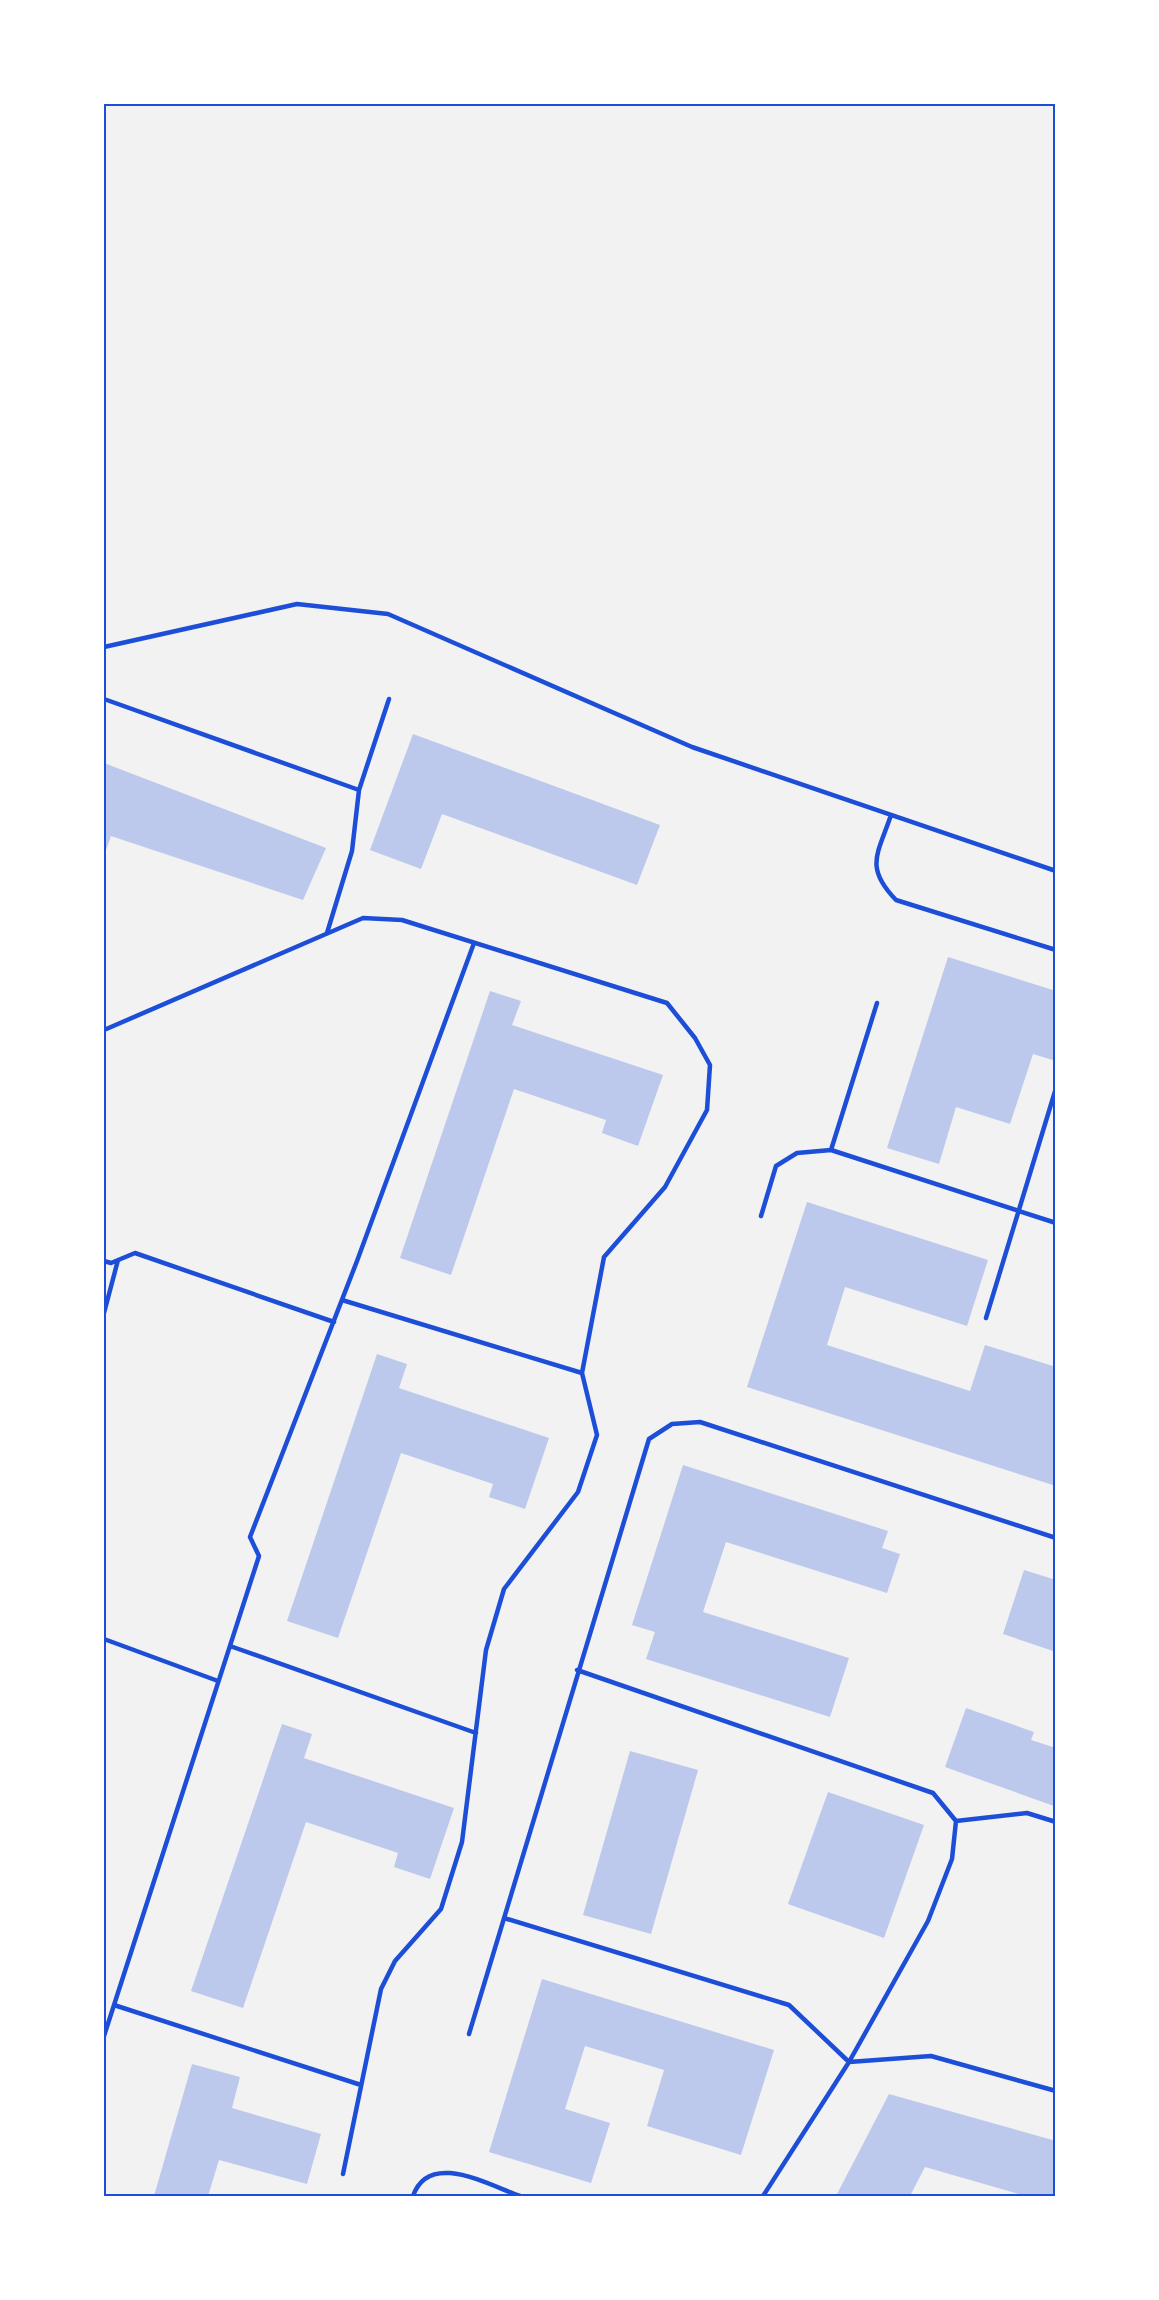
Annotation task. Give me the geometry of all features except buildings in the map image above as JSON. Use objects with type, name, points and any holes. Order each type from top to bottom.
[{"type":"lane","points":[[104,647],[297,604],[388,614],[692,747],[1056,871]]},
{"type":"lane","points":[[104,699],[359,790]]},
{"type":"lane","points":[[327,933],[352,851],[359,790],[389,699]]},
{"type":"lane","points":[[891,815],[875,862],[880,884],[896,900],[1056,950]]},
{"type":"lane","points":[[104,1030],[363,918],[402,920],[667,1003],[695,1038],[710,1065],[707,1110],[665,1187],[604,1257],[582,1373],[597,1436],[578,1492],[504,1589],[486,1650],[462,1842],[441,1909],[395,1960],[381,1989],[343,2174]]},
{"type":"lane","points":[[104,2036],[259,1556],[250,1537],[334,1322],[474,943]]},
{"type":"lane","points":[[831,1150],[877,1003]]},
{"type":"lane","points":[[986,1318],[1056,1088]]},
{"type":"lane","points":[[761,1216],[776,1166],[797,1153],[831,1150],[1056,1223]]},
{"type":"lane","points":[[104,1261],[111,1263],[135,1253],[334,1322]]},
{"type":"lane","points":[[104,1313],[118,1260]]},
{"type":"lane","points":[[342,1300],[582,1373]]},
{"type":"lane","points":[[470,2034],[577,1670],[649,1439],[672,1424],[700,1422],[1056,1538]]},
{"type":"lane","points":[[104,1639],[218,1681]]},
{"type":"lane","points":[[230,1646],[476,1733]]},
{"type":"lane","points":[[577,1670],[923,1789],[933,1793],[956,1821],[952,1860],[928,1921],[849,2062],[763,2196]]},
{"type":"lane","points":[[956,1821],[1027,1813],[1056,1822]]},
{"type":"lane","points":[[504,1918],[789,2005],[849,2062],[931,2056],[1056,2091]]},
{"type":"lane","points":[[114,2005],[361,2085]]},
{"type":"lane","points":[[413,2196],[417,2185],[430,2175],[447,2171],[520,2196]]}]
